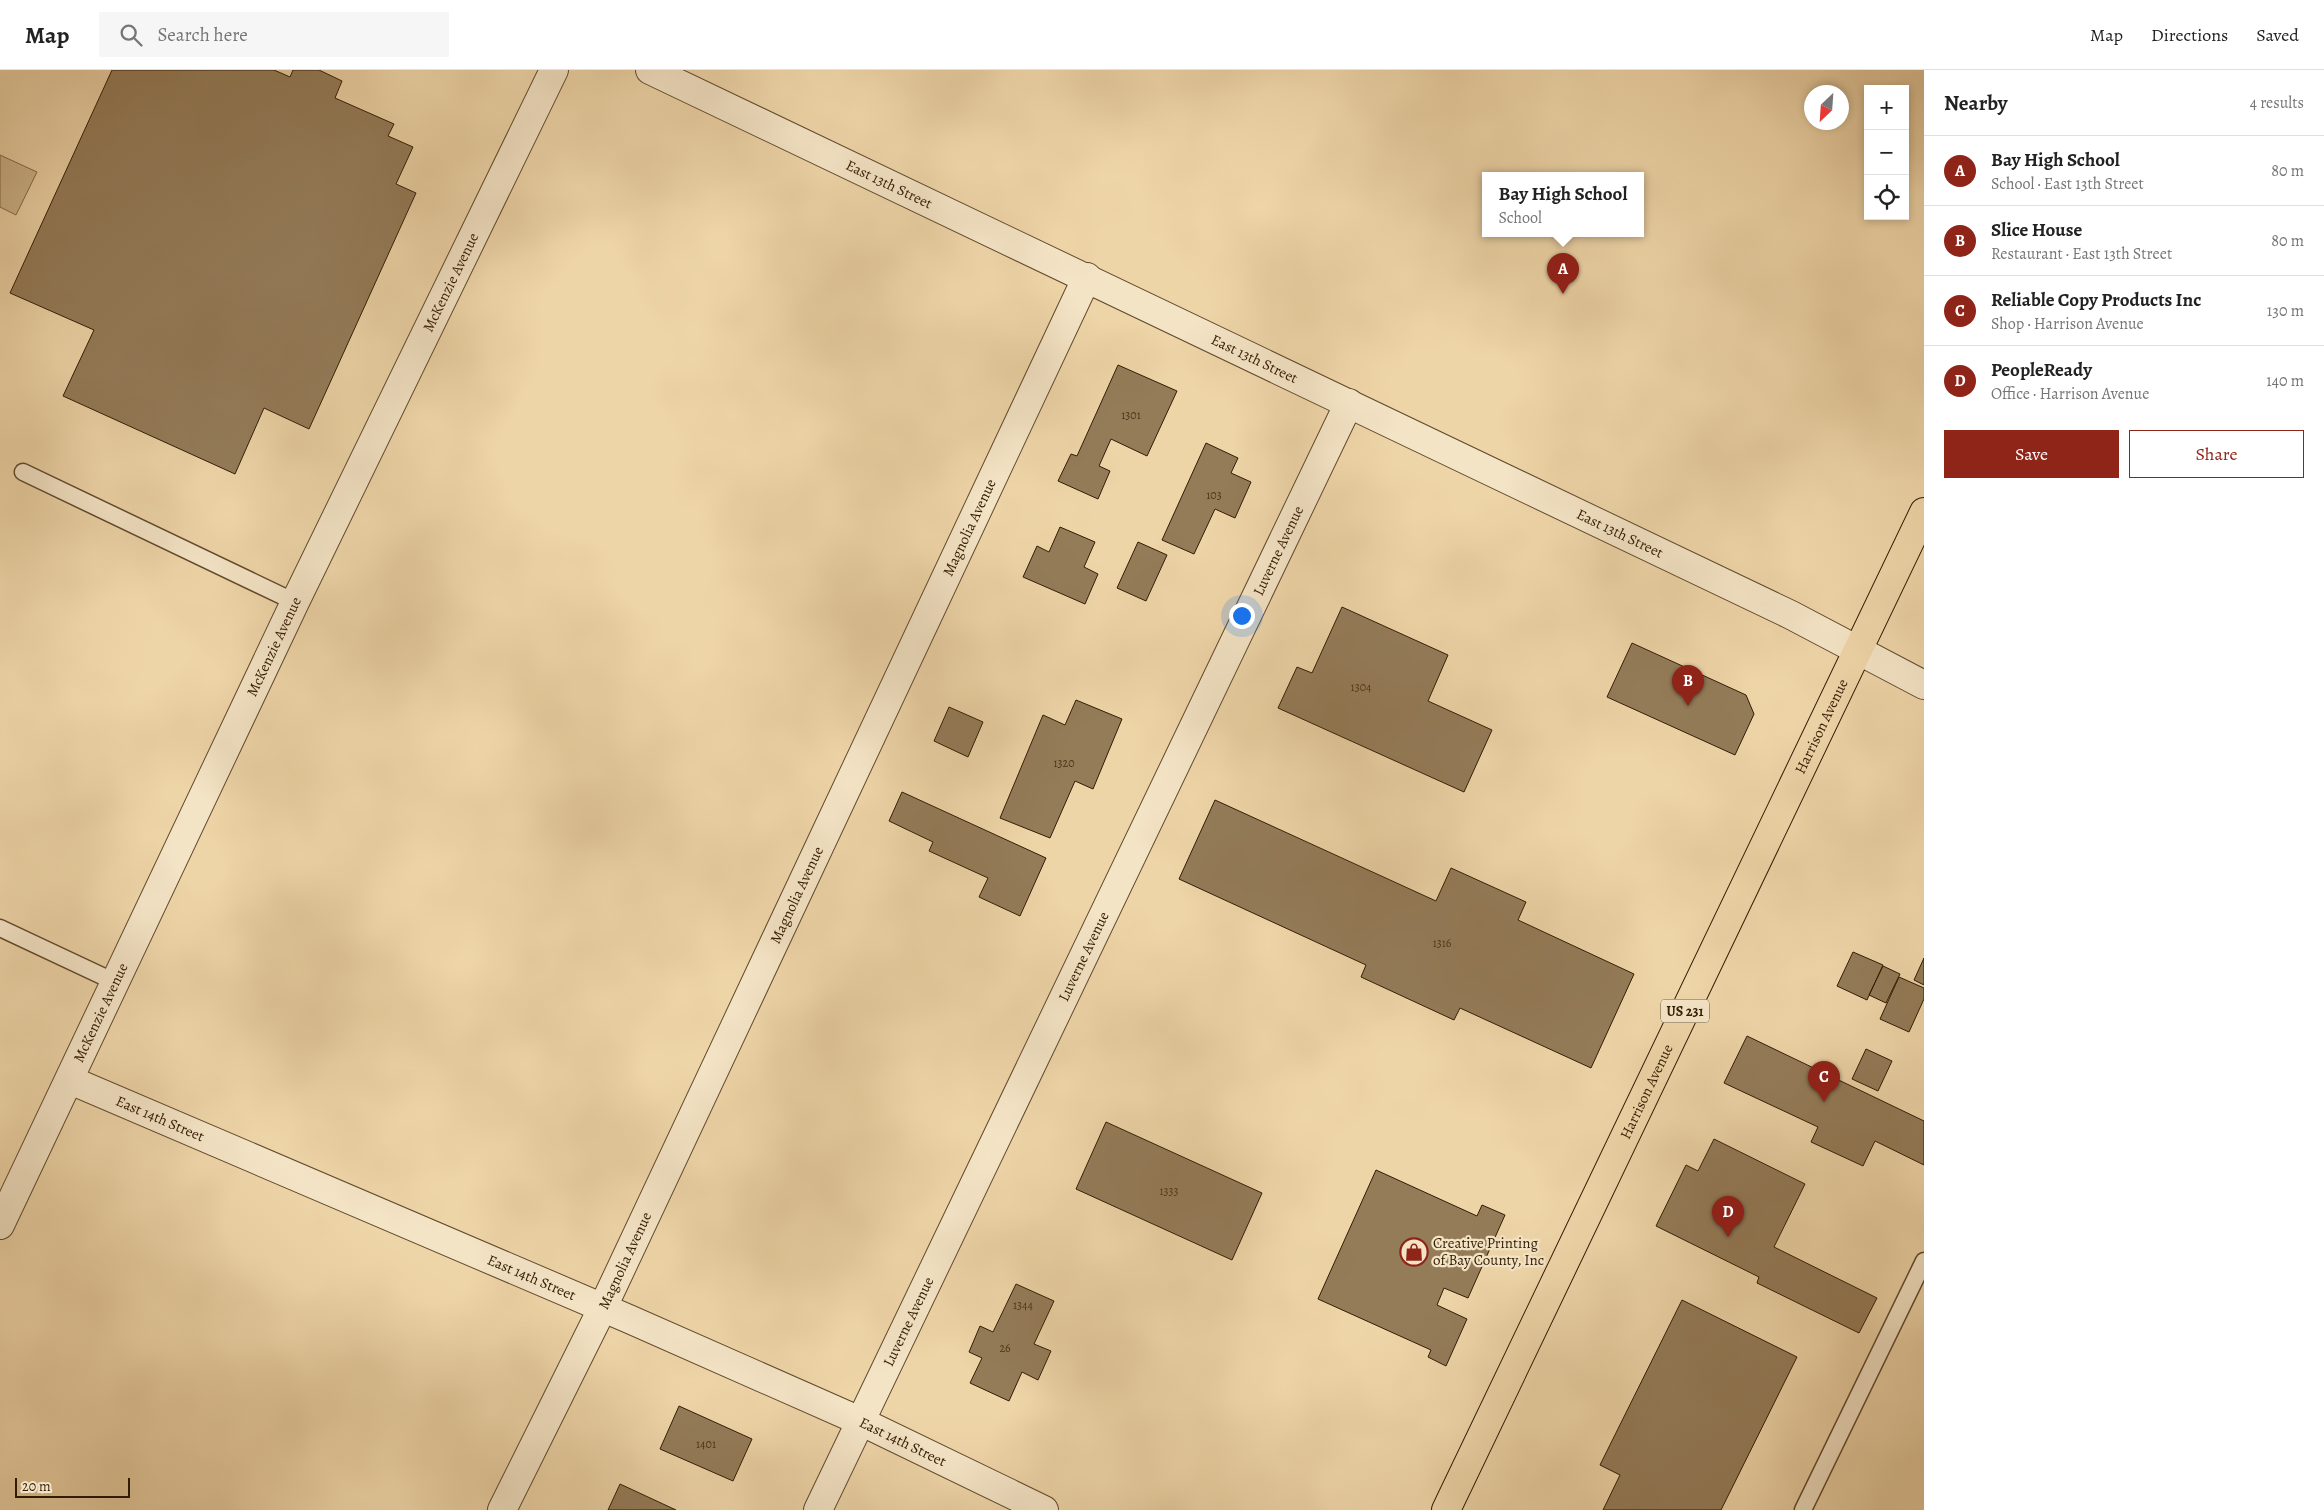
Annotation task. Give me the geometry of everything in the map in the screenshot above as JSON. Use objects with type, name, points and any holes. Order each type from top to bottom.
[{"type":"main road","name":"Harrison Avenue","points":[[1446,1510],[1924,512]]},
{"type":"street","name":"McKenzie Avenue","points":[[0,1225],[295,602],[554,70]]},
{"type":"street","name":"East 13th Street","points":[[650,70],[1087,277],[1791,615],[1924,685]]},
{"type":"street","name":"Magnolia Avenue","points":[[502,1510],[603,1308],[1087,277]]},
{"type":"street","name":"Luverne Avenue","points":[[818,1510],[1349,403]]},
{"type":"street","name":"East 14th Street","points":[[70,1080],[603,1308],[860,1421],[1044,1510]]},
{"type":"lane","points":[[23,472],[295,602]]},
{"type":"lane","points":[[0,928],[115,982]]},
{"type":"lane","points":[[1803,1510],[1924,1261]]},
{"type":"shaded area","points":[[0,155],[37,172],[16,215],[0,207]]},
{"type":"building","points":[[112,70],[274,70],[290,77],[293,70],[319,70],[342,81],[335,98],[394,124],[388,136],[413,147],[396,184],[416,193],[309,429],[264,408],[235,474],[63,396],[94,330],[10,293]]},
{"type":"building","points":[[1118,365],[1177,391],[1147,456],[1111,439],[1099,466],[1110,471],[1098,499],[1058,481],[1071,454],[1077,456]]},
{"type":"building","points":[[1206,443],[1238,458],[1231,473],[1251,482],[1235,518],[1215,509],[1194,554],[1162,540]]},
{"type":"building","points":[[1060,527],[1095,542],[1084,567],[1098,574],[1085,604],[1023,577],[1037,546],[1049,552]]},
{"type":"building","points":[[1138,542],[1167,555],[1146,601],[1117,588]]},
{"type":"building","points":[[1342,607],[1448,655],[1428,701],[1492,730],[1464,792],[1278,708],[1297,667],[1312,673]]},
{"type":"building","points":[[1632,643],[1746,695],[1754,714],[1735,755],[1607,697]]},
{"type":"building","points":[[1076,700],[1122,719],[1093,789],[1075,781],[1050,838],[1000,818],[1043,715],[1065,725]]},
{"type":"building","points":[[949,707],[983,722],[968,757],[934,741]]},
{"type":"building","points":[[902,792],[1046,858],[1020,916],[979,897],[988,878],[929,851],[933,842],[889,821]]},
{"type":"building","points":[[1215,800],[1436,901],[1451,868],[1526,902],[1518,920],[1634,974],[1591,1068],[1460,1008],[1454,1020],[1361,977],[1366,965],[1179,879]]},
{"type":"building","points":[[1853,952],[1883,965],[1867,1000],[1837,986]]},
{"type":"building","points":[[1924,958],[1924,985],[1914,980]]},
{"type":"building","points":[[1883,966],[1900,974],[1886,1003],[1869,995]]},
{"type":"building","points":[[1899,977],[1924,988],[1924,999],[1909,1032],[1880,1019]]},
{"type":"building","points":[[1747,1036],[1924,1121],[1924,1165],[1875,1141],[1863,1166],[1811,1142],[1818,1127],[1724,1083]]},
{"type":"building","points":[[1866,1049],[1892,1061],[1878,1091],[1852,1079]]},
{"type":"building","points":[[1106,1122],[1262,1193],[1232,1260],[1076,1189]]},
{"type":"building","points":[[1714,1139],[1805,1184],[1774,1247],[1877,1298],[1859,1333],[1757,1283],[1759,1277],[1656,1226],[1686,1165],[1698,1171]]},
{"type":"building","name":"Creative Printing of Bay County, Inc","points":[[1376,1170],[1477,1216],[1482,1205],[1505,1215],[1468,1298],[1444,1288],[1437,1305],[1467,1319],[1446,1366],[1428,1357],[1431,1350],[1318,1299]]},
{"type":"building","points":[[1016,1284],[1054,1301],[1034,1344],[1051,1351],[1038,1380],[1022,1372],[1009,1401],[970,1383],[982,1358],[969,1352],[980,1326],[993,1332]]},
{"type":"building","points":[[1682,1300],[1797,1357],[1721,1510],[1603,1510],[1620,1475],[1600,1465]]},
{"type":"building","points":[[679,1406],[752,1439],[733,1481],[660,1449]]},
{"type":"building","points":[[620,1484],[676,1510],[608,1510]]},
{"type":"place","name":"Bay High School","points":[[1563,294]]},
{"type":"place","name":"Slice House","points":[[1688,706]]},
{"type":"place","name":"Reliable Copy Products Inc","points":[[1824,1102]]},
{"type":"place","name":"PeopleReady","points":[[1728,1237]]},
{"type":"place","name":"Creative Printing of Bay County, Inc","points":[[1414,1252]]}]
